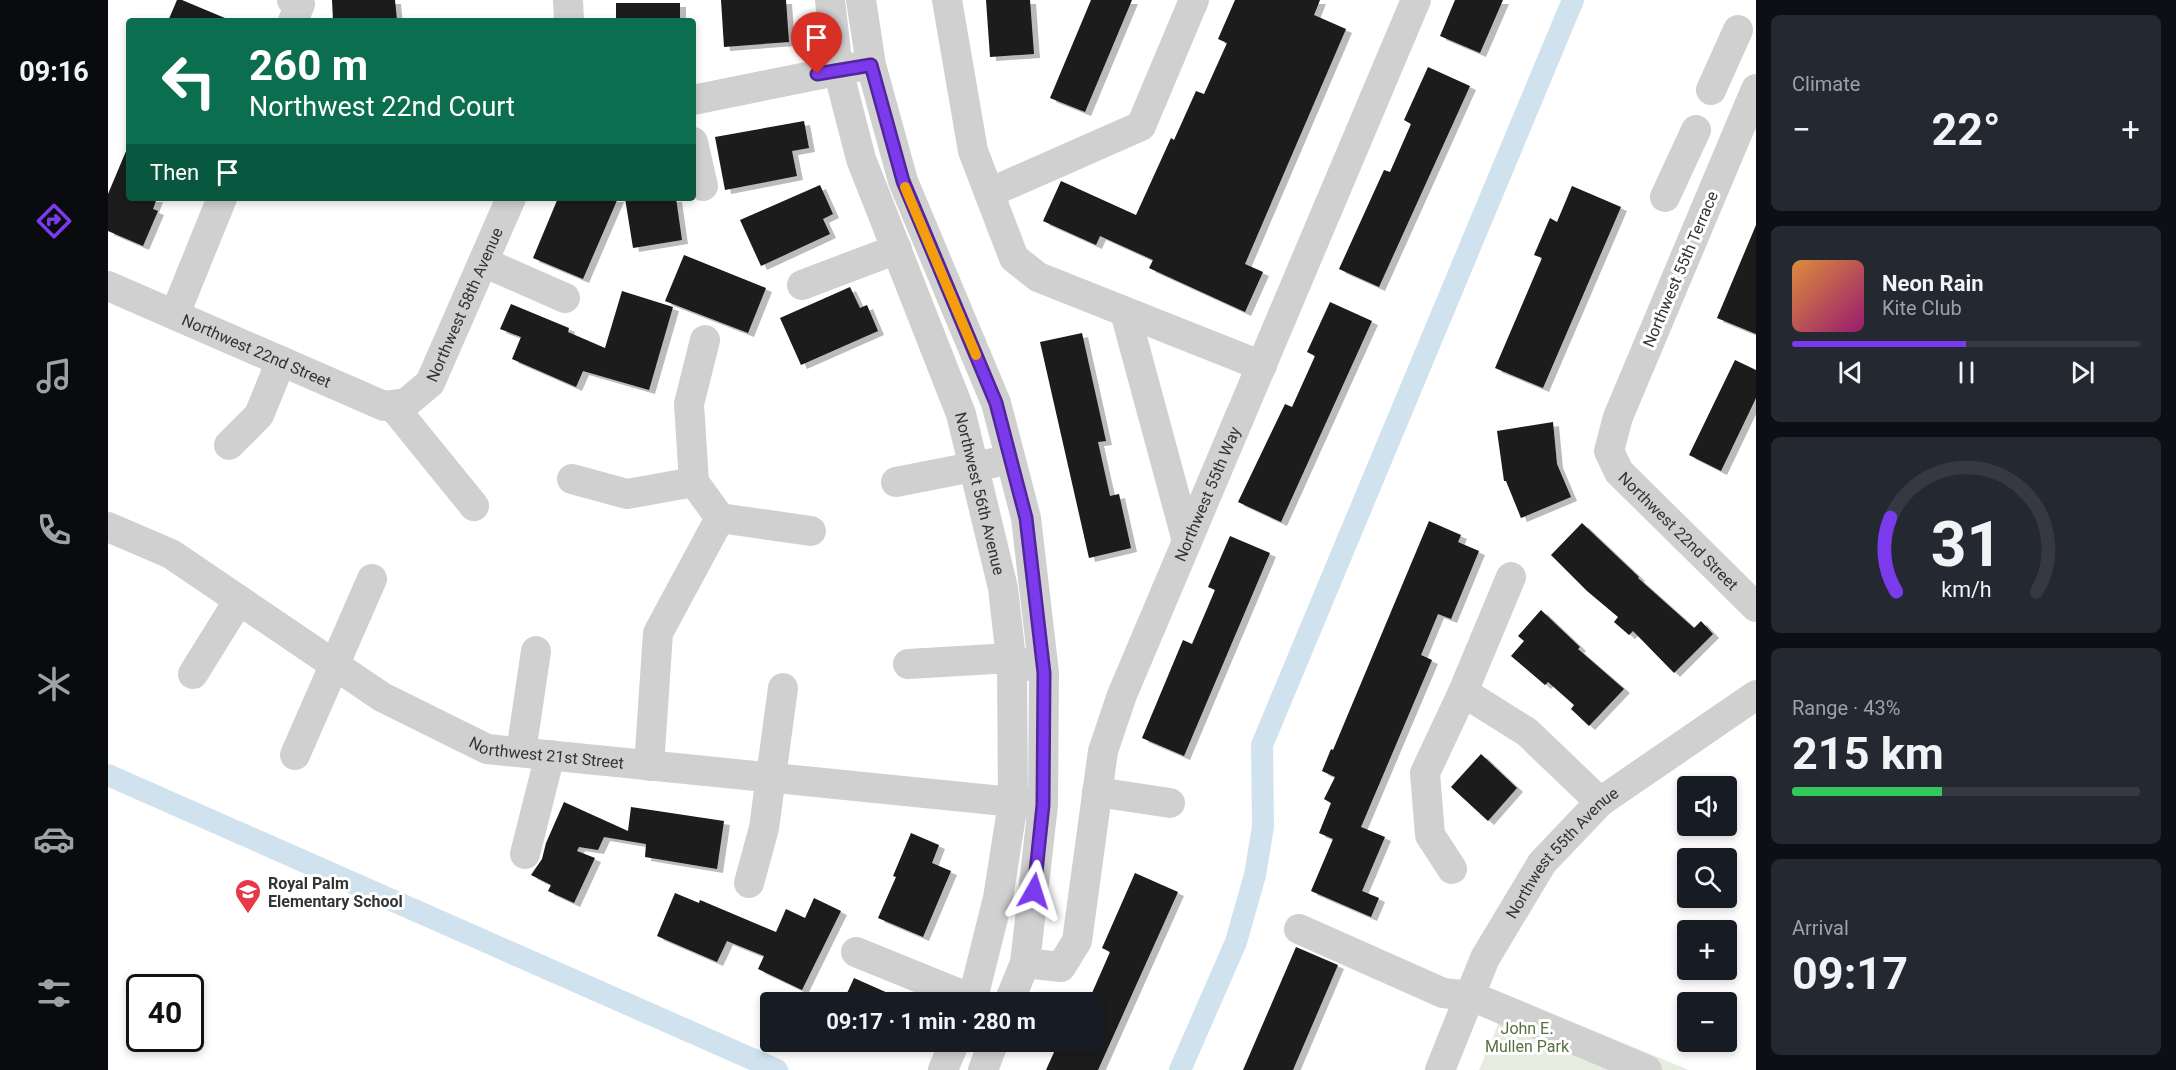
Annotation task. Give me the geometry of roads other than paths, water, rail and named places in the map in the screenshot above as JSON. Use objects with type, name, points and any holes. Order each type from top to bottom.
[{"type":"street","points":[[568,0],[569,18]]},
{"type":"street","name":"Northwest 56th Avenue","points":[[830,0],[838,70],[861,159],[962,414],[1003,588],[1011,658],[1014,724],[1028,804],[998,898],[977,992]]},
{"type":"street","name":"Northwest 56th Avenue","points":[[861,0],[871,65],[903,181],[996,403],[1026,518],[1044,673],[1028,804],[1025,963],[1014,992]]},
{"type":"street","points":[[947,0],[973,151],[1014,258],[1038,277],[1262,366]]},
{"type":"street","points":[[989,194],[1141,126],[1194,0]]},
{"type":"street","name":"Northwest 55th Way","points":[[1025,963],[1061,967],[1077,941],[1103,751],[1122,694],[1416,0]]},
{"type":"street","points":[[1711,90],[1738,30]]},
{"type":"street","points":[[1724,62],[1756,76]]},
{"type":"street","points":[[696,99],[871,65]]},
{"type":"street","name":"Northwest 55th Terrace","points":[[1609,451],[1618,417],[1756,89]]},
{"type":"street","points":[[1665,197],[1696,130]]},
{"type":"street","points":[[696,155],[703,186]]},
{"type":"street","points":[[1682,159],[1720,174]]},
{"type":"street","points":[[175,314],[221,201]]},
{"type":"street","name":"Northwest 58th Avenue","points":[[399,404],[430,383],[510,201]]},
{"type":"street","points":[[802,285],[897,249]]},
{"type":"street","points":[[483,262],[565,298]]},
{"type":"street","name":"Northwest 22nd Street","points":[[108,285],[384,406],[399,404]]},
{"type":"street","points":[[1125,312],[1187,541]]},
{"type":"street","points":[[705,340],[690,404],[694,482],[720,518],[811,531]]},
{"type":"street","points":[[229,445],[259,415],[281,361]]},
{"type":"street","points":[[399,404],[474,506]]},
{"type":"street","name":"Northwest 22nd Street","points":[[1609,451],[1619,472],[1756,607]]},
{"type":"street","points":[[896,482],[1011,460]]},
{"type":"street","points":[[572,479],[627,494],[694,482]]},
{"type":"street","points":[[649,766],[658,633],[720,518]]},
{"type":"street","name":"Northwest 21st Street","points":[[108,527],[171,554],[382,698],[487,749],[1028,804]]},
{"type":"street","points":[[1452,869],[1430,835],[1425,773],[1463,692],[1511,577]]},
{"type":"street","points":[[295,755],[372,579]]},
{"type":"street","points":[[193,674],[239,600]]},
{"type":"street","points":[[525,854],[535,754],[536,651]]},
{"type":"street","points":[[908,664],[1011,658],[1044,673]]},
{"type":"street","points":[[749,883],[764,828],[783,688]]},
{"type":"street","points":[[1463,692],[1527,732],[1600,802]]},
{"type":"street","name":"Northwest 55th Avenue","points":[[1440,1070],[1472,996],[1485,958],[1542,863],[1600,802],[1756,695]]},
{"type":"street","points":[[1097,792],[1170,803]]},
{"type":"street","points":[[1299,929],[1443,993],[1472,996],[1647,1070]]},
{"type":"street","points":[[856,952],[953,992]]},
{"type":"street","points":[[943,1070],[951,1052]]},
{"type":"street","points":[[983,1070],[990,1052]]},
{"type":"waterway","points":[[1180,1070],[1236,942],[1255,875],[1263,827],[1262,745],[1573,0]]},
{"type":"waterway","points":[[108,775],[777,1070]]},
{"type":"place","name":"Royal Palm Elementary School","points":[[248,915]]},
{"type":"park label","name":"John E. Mullen Park","points":[[1527,1037]]}]
